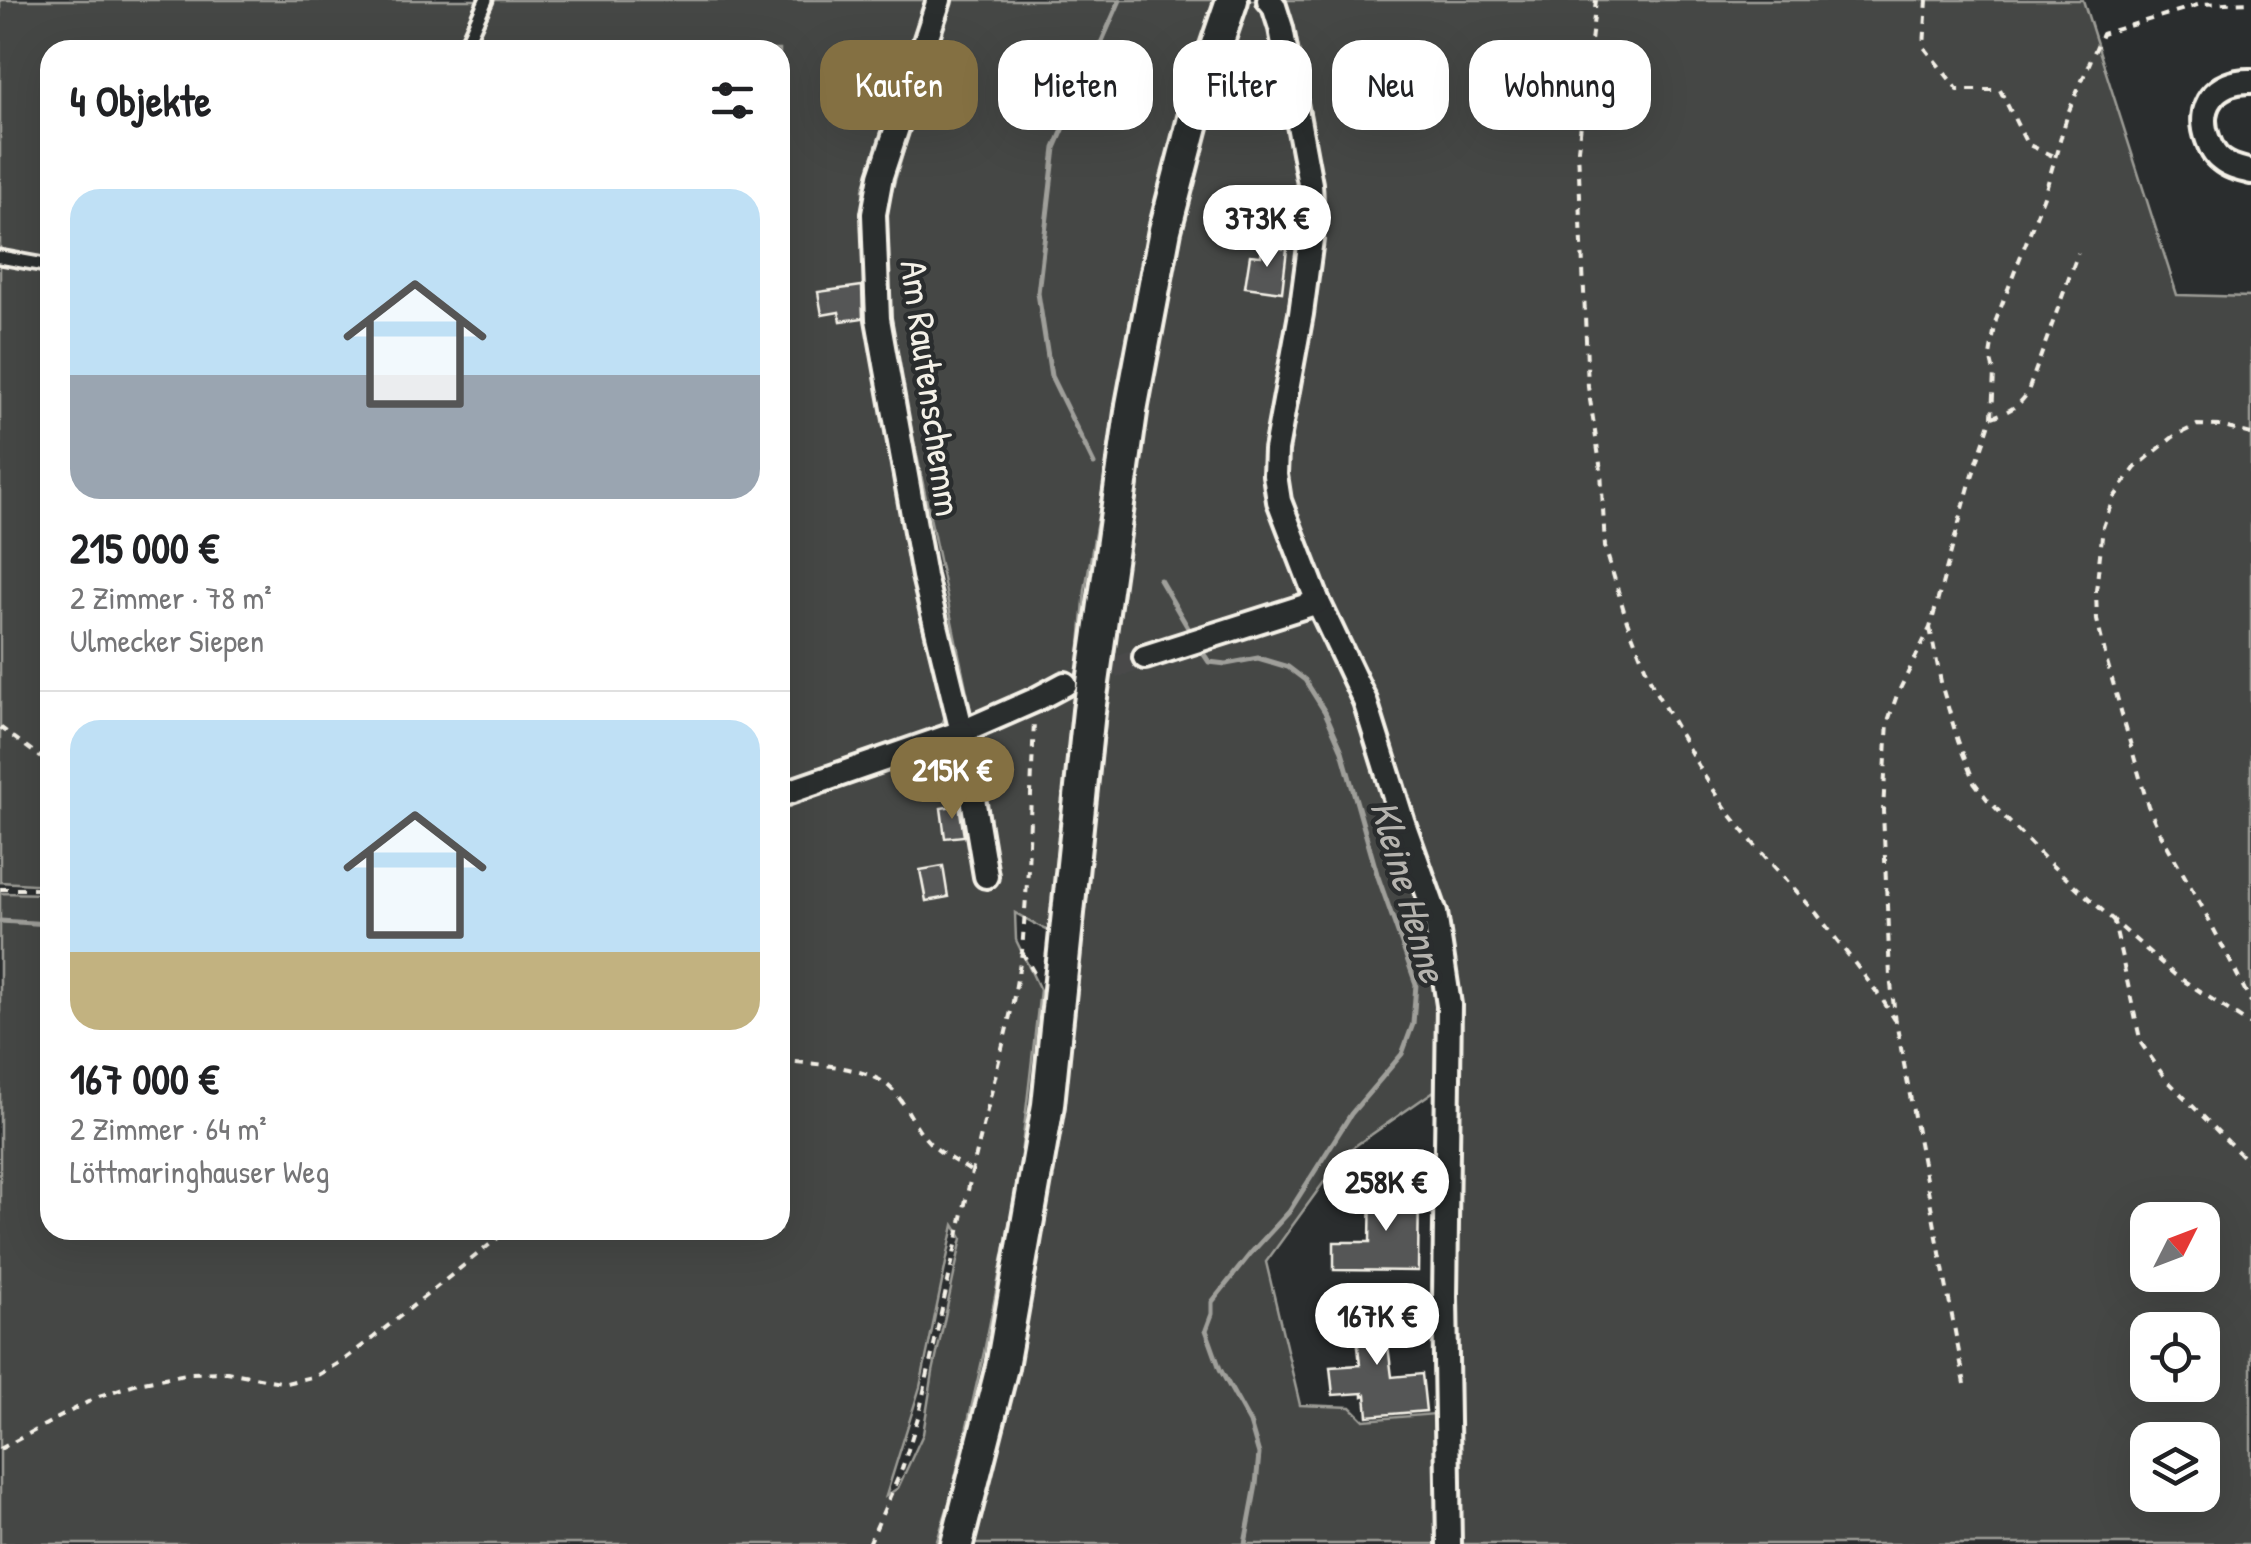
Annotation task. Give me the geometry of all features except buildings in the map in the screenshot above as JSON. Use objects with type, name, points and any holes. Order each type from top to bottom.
[{"type":"main road","points":[[958,1544],[1002,1366],[1048,1105],[1089,711],[1132,405],[1173,196],[1210,62],[1232,0]]},
{"type":"street","name":"Am Rautenschemm","points":[[939,0],[881,176],[874,214],[878,319],[924,576],[962,732],[986,876]]},
{"type":"street","points":[[1269,0],[1279,17],[1310,184],[1312,220],[1274,476],[1318,602],[1366,702],[1434,913],[1449,1005],[1445,1297],[1449,1544]]},
{"type":"street","points":[[2251,81],[2229,83],[2217,91],[2208,102],[2203,122],[2217,158],[2251,172]]},
{"type":"street","points":[[1145,657],[1318,602]]},
{"type":"street","points":[[790,792],[962,732],[1065,684]]},
{"type":"lane","points":[[468,40],[486,0]]},
{"type":"lane","points":[[0,257],[40,264]]},
{"type":"path","points":[[1596,0],[1578,148],[1588,387],[1610,565],[1654,689],[1705,777],[1753,843],[1817,914],[1896,1022]]},
{"type":"path","points":[[1927,0],[1924,48],[1958,90],[2000,90],[2027,144],[2056,158]]},
{"type":"path","points":[[1965,1384],[1890,977],[1883,810],[1888,721],[1930,628],[1992,417],[1994,372],[1990,356],[1996,320],[2044,196],[2068,113],[2102,34],[2186,7],[2217,1],[2251,2]]},
{"type":"path","points":[[1992,417],[2010,411],[2027,394],[2078,253]]},
{"type":"path","points":[[2251,434],[2198,425],[2173,438],[2134,468],[2113,499],[2104,527],[2096,591],[2097,620],[2148,806],[2251,1002]]},
{"type":"path","points":[[1930,628],[1958,741],[1974,782],[1987,799],[2048,862],[2175,975],[2251,1025]]},
{"type":"path","points":[[869,1544],[920,1414],[1012,1007],[1022,952],[1035,700]]},
{"type":"path","points":[[0,727],[40,757]]},
{"type":"path","points":[[0,889],[40,889]]},
{"type":"path","points":[[2113,918],[2141,1043],[2165,1078],[2251,1165]]},
{"type":"path","points":[[1022,952],[1036,978]]},
{"type":"path","points":[[790,1062],[820,1064],[885,1084],[898,1096],[926,1140],[972,1172]]},
{"type":"path","points":[[0,1450],[99,1396],[138,1383],[191,1373],[228,1372],[286,1384],[316,1376],[345,1359],[495,1240]]},
{"type":"shaded area","points":[[0,0],[925,0],[912,40],[820,40],[820,130],[883,130],[863,190],[864,225],[948,709],[942,724],[930,737],[976,735],[888,318],[886,212],[910,130],[978,130],[978,40],[936,40],[948,0],[1220,0],[1210,40],[1173,40],[1173,130],[1187,130],[1115,419],[1085,590],[1054,934],[1015,913],[1016,940],[1040,990],[1018,1181],[984,1352],[936,1544],[0,1544],[0,893],[40,894],[40,1240],[790,1240],[790,40],[40,40],[40,884],[0,882]],"holes":[[[954,1225],[962,1238],[923,1434],[898,1488],[886,1496],[920,1387]]]},
{"type":"shaded area","points":[[1251,0],[2083,0],[2177,295],[2251,297],[2251,1544],[1460,1544],[1445,1297],[1447,1082],[1345,1153],[1266,1262],[1300,1405],[1351,1407],[1364,1420],[1446,1413],[1446,1544],[970,1544],[1046,1188],[1078,959],[1140,429],[1172,246],[1204,130],[1312,130],[1312,40],[1233,40],[1244,4]]},
{"type":"waterway","name":"Kleine Henne","points":[[1094,464],[1051,376],[1038,293],[1055,148],[1120,0]]},
{"type":"waterway","name":"Kleine Henne","points":[[1160,580],[1191,633]]},
{"type":"waterway","name":"Kleine Henne","points":[[1199,647],[1209,662],[1226,664],[1258,658],[1288,667],[1305,680],[1342,751],[1377,874],[1416,984],[1413,1024],[1402,1054],[1351,1114],[1289,1212],[1212,1302],[1206,1330],[1220,1369],[1250,1423],[1259,1454],[1245,1544]]},
{"type":"waterway","points":[[0,921],[40,923]]},
{"type":"tunnel","points":[[1082,678],[1145,657]]}]
